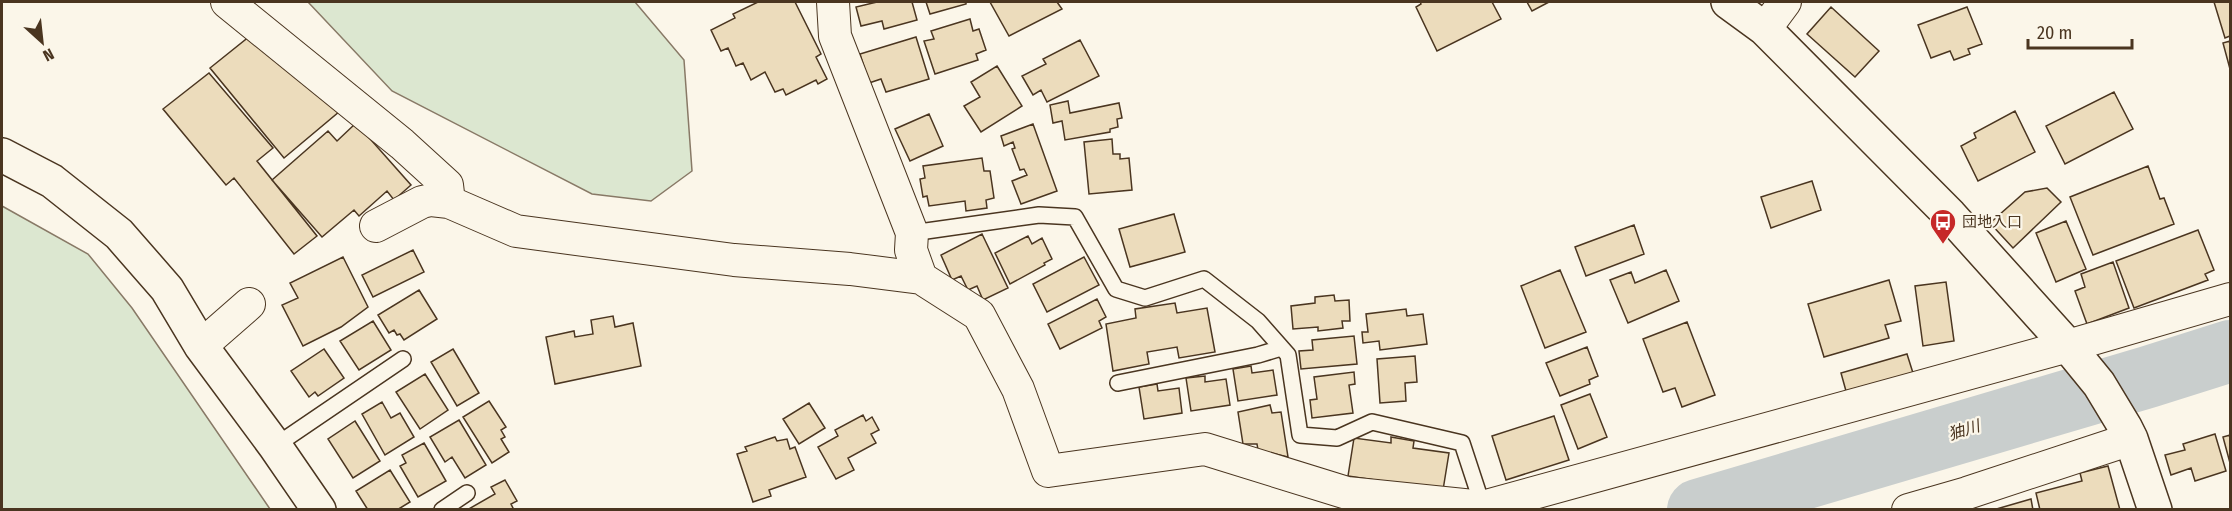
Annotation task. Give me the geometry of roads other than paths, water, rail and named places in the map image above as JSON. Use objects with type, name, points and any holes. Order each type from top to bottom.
[{"type":"street","points":[[227,2],[402,144],[447,185],[449,202]]},
{"type":"street","points":[[833,2],[835,36],[912,233],[911,250],[921,278]]},
{"type":"street","points":[[1728,2],[1765,29],[1950,215],[2072,351],[2099,384],[2128,433],[2155,510]]},
{"type":"street","points":[[1765,29],[1785,2]]},
{"type":"street","points":[[2,154],[52,181],[119,234],[167,289],[201,346],[319,510]]},
{"type":"street","points":[[376,226],[422,202],[431,200],[449,202],[516,231],[734,260],[850,268],[921,278],[980,315],[1017,389],[1048,471],[1205,449],[1347,493],[1483,508],[2072,351],[2230,299]]},
{"type":"street","points":[[201,346],[249,304]]},
{"type":"street","points":[[1908,510],[1969,501],[2128,433]]},
{"type":"lane","points":[[912,233],[1038,215],[1076,217],[1116,290],[1145,298],[1204,279],[1258,321],[1288,355],[1300,435],[1337,438],[1372,422],[1462,443],[1483,508]]},
{"type":"lane","points":[[1118,383],[1258,356],[1281,348]]},
{"type":"lane","points":[[275,446],[403,359]]},
{"type":"lane","points":[[442,510],[467,493]]},
{"type":"waterway","name":"㹨川","points":[[1698,510],[2230,351]]},
{"type":"place","name":"団地入口","points":[[1943,245]]}]
